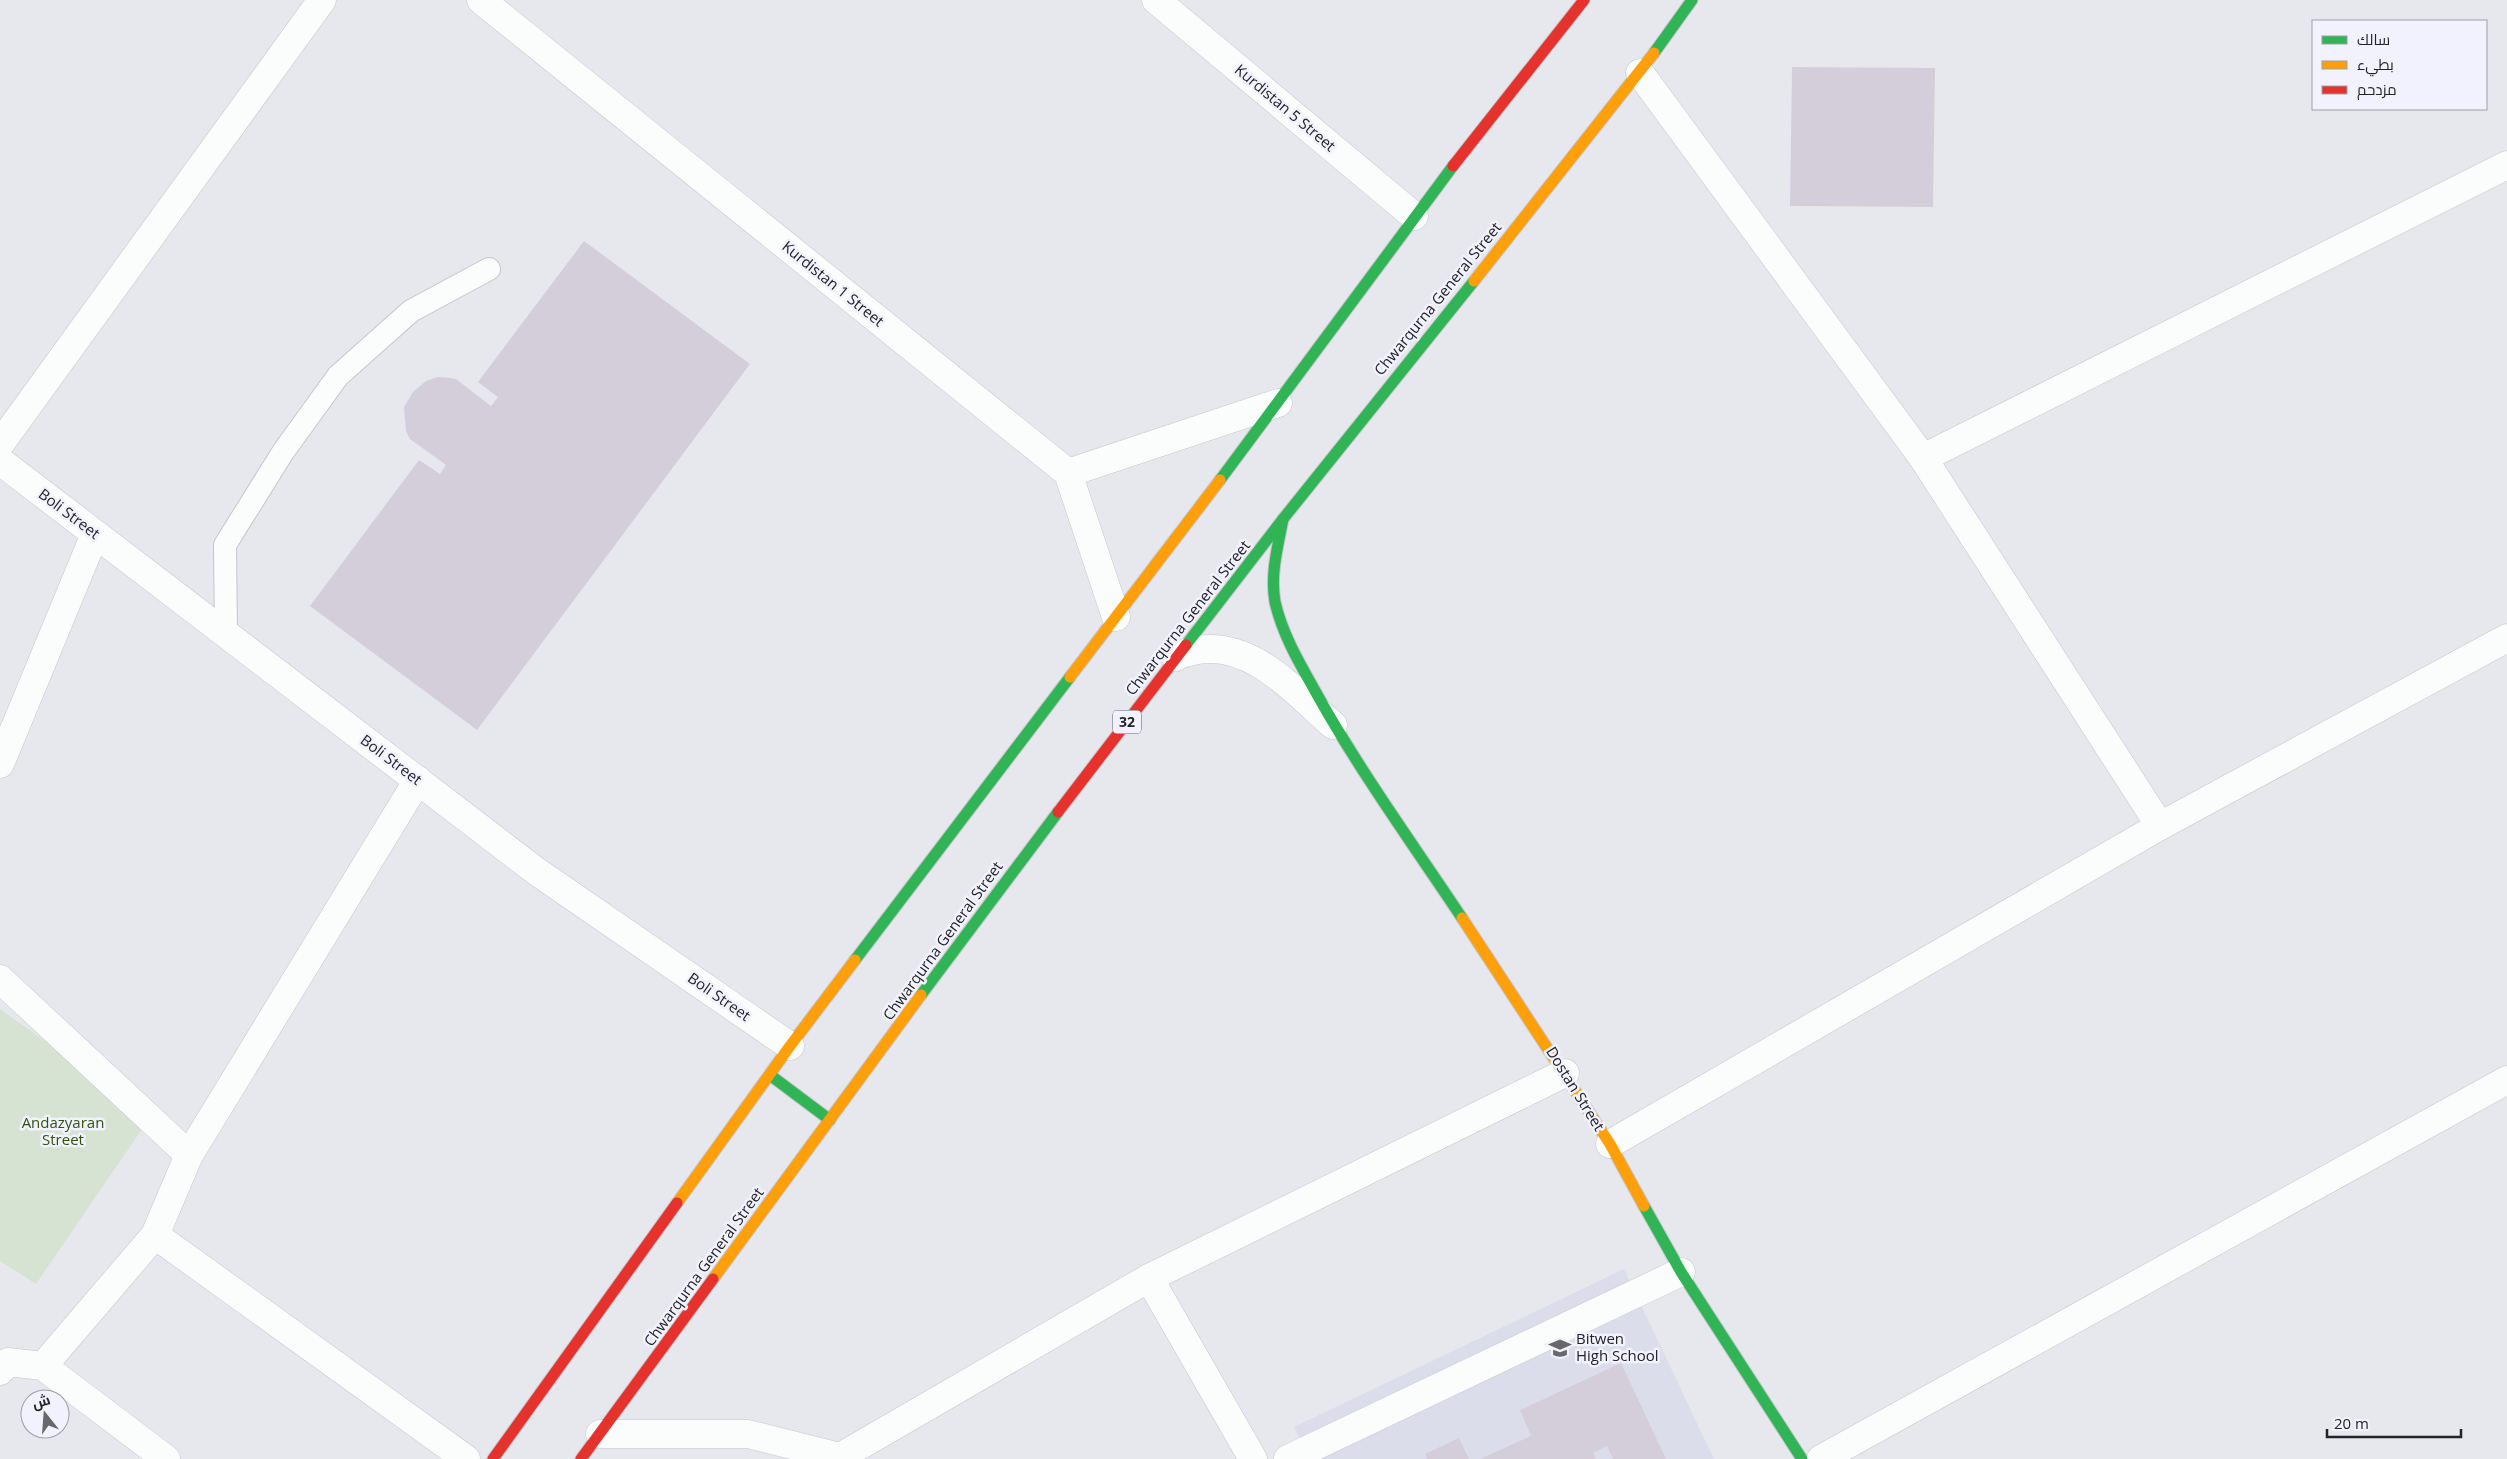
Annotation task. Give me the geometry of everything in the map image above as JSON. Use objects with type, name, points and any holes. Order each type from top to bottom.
[{"type":"main road","points":[[493,1459],[790,1046],[1278,403],[1414,216],[1584,0]]},
{"type":"main road","name":"Chwarqurna General Street","points":[[581,1459],[998,890],[1283,519],[1640,72],[1692,0]]},
{"type":"main road","name":"Dostan Street","points":[[1283,519],[1273,573],[1282,627],[1293,652],[1336,728],[1565,1072],[1610,1144],[1681,1272],[1802,1459]]},
{"type":"main road","points":[[770,1075],[830,1120]]},
{"type":"street","points":[[0,444],[322,0]]},
{"type":"street","name":"Kurdistan 1 Street","points":[[481,0],[1068,473]]},
{"type":"street","name":"Kurdistan 5 Street","points":[[1156,0],[1414,216]]},
{"type":"street","points":[[1640,72],[1923,458],[2160,826]]},
{"type":"street","points":[[1923,458],[2507,165]]},
{"type":"street","points":[[1116,616],[1068,473],[1278,403]]},
{"type":"street","name":"Boli Street","points":[[0,461],[536,871],[790,1046]]},
{"type":"street","points":[[0,764],[95,534]]},
{"type":"street","points":[[1610,1144],[2160,826],[2507,638]]},
{"type":"street","name":"Dostan Street","points":[[1176,657],[1180,654],[1203,650],[1227,652],[1248,657],[1266,667],[1336,728]]},
{"type":"street","points":[[43,1366],[155,1235],[188,1155],[418,780]]},
{"type":"street","points":[[0,979],[188,1155]]},
{"type":"street","points":[[600,1434],[748,1434],[840,1457],[1149,1278],[1565,1072]]},
{"type":"street","points":[[1822,1459],[2507,1080]]},
{"type":"street","points":[[155,1235],[466,1459]]},
{"type":"street","points":[[1288,1459],[1681,1272]]},
{"type":"street","points":[[1149,1278],[1253,1459]]},
{"type":"street","points":[[0,1371],[8,1362],[43,1366],[166,1459]]},
{"type":"lane","points":[[226,634],[225,544],[283,452],[338,376],[411,312],[489,269]]},
{"type":"shaded area","name":"Bitwen High School","points":[[1624,1269],[1714,1459],[1310,1459],[1294,1427]]},
{"type":"green space","name":"Andazyaran Street","points":[[0,1009],[151,1116],[36,1284],[0,1261]]},
{"type":"building","points":[[1792,67],[1935,68],[1933,207],[1790,206]]},
{"type":"building","points":[[584,241],[750,364],[477,730],[310,606],[419,460],[440,474],[446,465],[410,439],[406,431],[404,407],[413,392],[426,381],[438,377],[451,378],[456,379],[491,406],[498,397],[478,382]]},
{"type":"building","points":[[1621,1363],[1666,1459],[1613,1459],[1607,1446],[1593,1453],[1596,1459],[1480,1459],[1531,1436],[1520,1410]]},
{"type":"building","points":[[1459,1438],[1469,1459],[1427,1459],[1425,1454]]},
{"type":"traffic: fast","points":[[1654,53],[1692,0]]},
{"type":"traffic: fast","points":[[1220,480],[1453,166]]},
{"type":"traffic: fast","points":[[1186,645],[1283,519],[1474,281]]},
{"type":"traffic: fast","points":[[1283,519],[1273,581],[1278,615],[1288,640],[1319,698],[1353,754],[1462,918]]},
{"type":"traffic: fast","points":[[855,960],[1070,677]]},
{"type":"traffic: fast","points":[[921,995],[1058,812]]},
{"type":"traffic: fast","points":[[770,1075],[830,1120]]},
{"type":"traffic: fast","points":[[1644,1206],[1681,1272],[1802,1459]]},
{"type":"traffic: slow","points":[[1474,281],[1654,53]]},
{"type":"traffic: slow","points":[[1070,677],[1220,480]]},
{"type":"traffic: slow","points":[[1462,918],[1610,1144],[1644,1206]]},
{"type":"traffic: slow","points":[[677,1203],[790,1046],[855,960]]},
{"type":"traffic: slow","points":[[713,1279],[921,995]]},
{"type":"traffic: jam","points":[[1453,166],[1584,0]]},
{"type":"traffic: jam","points":[[1058,812],[1186,645]]},
{"type":"traffic: jam","points":[[493,1459],[677,1203]]},
{"type":"traffic: jam","points":[[581,1459],[713,1279]]},
{"type":"place","name":"Bitwen High School","points":[[1560,1348]]}]
